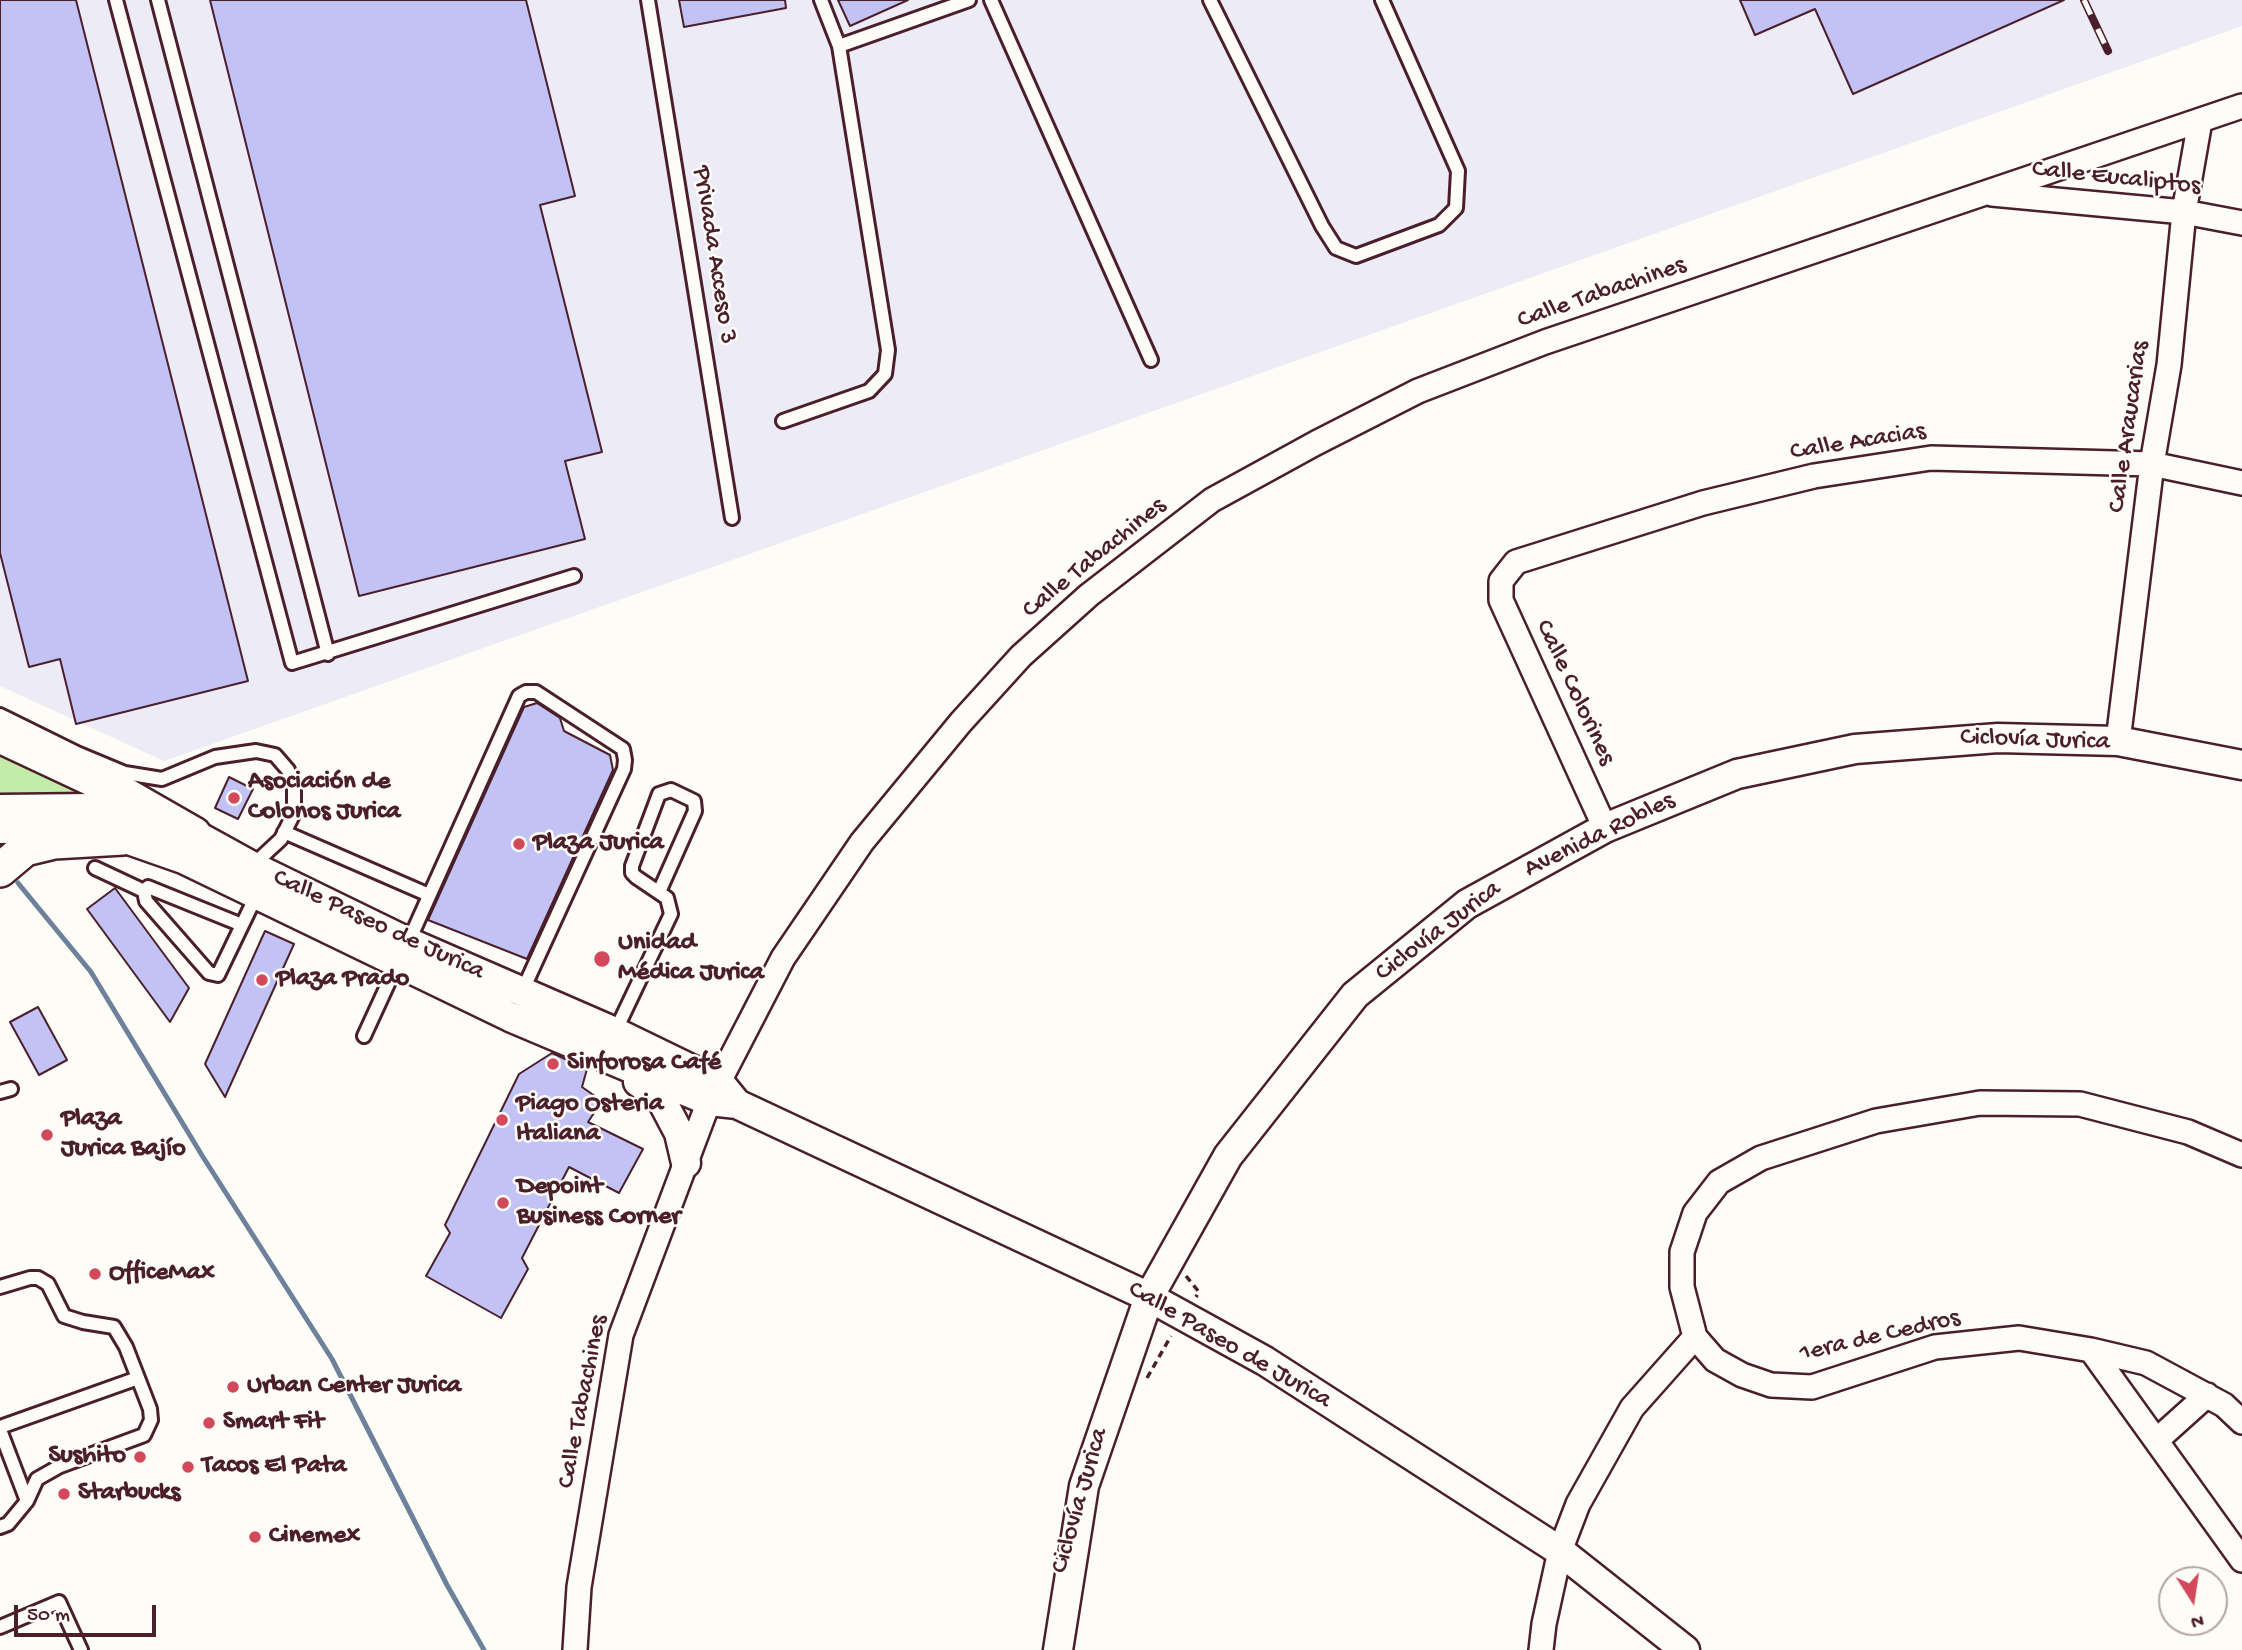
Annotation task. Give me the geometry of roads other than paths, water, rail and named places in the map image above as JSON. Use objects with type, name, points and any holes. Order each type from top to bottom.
[{"type":"main road","points":[[0,736],[126,795],[194,834]]},
{"type":"main road","points":[[6,832],[54,842],[123,838]]},
{"type":"street","name":"Calle Tabachines","points":[[575,1650],[579,1587],[621,1335],[686,1163],[722,1096],[783,958],[862,842],[961,722],[1021,656],[1090,595],[1212,500],[1418,391],[1545,342],[2242,106]]},
{"type":"street","name":"Calle Araucarias","points":[[2118,741],[2152,464],[2169,365],[2184,212],[2200,121]]},
{"type":"street","name":"Calle Eucaliptos","points":[[1983,193],[2184,212],[2242,223]]},
{"type":"street","name":"Calle Acacias","points":[[1501,581],[1516,562],[1703,503],[1814,476],[1931,458],[2152,464],[2242,482]]},
{"type":"street","name":"Calle Colorines","points":[[1501,581],[1501,600],[1605,828]]},
{"type":"street","name":"Avenida Robles","points":[[1059,1650],[1084,1486],[1149,1297],[1228,1156],[1355,995],[1468,904],[1605,828],[1737,774],[1855,749],[1998,738],[2118,741],[2242,765]]},
{"type":"street","name":"Calle Paseo de Jurica","points":[[6,832],[91,808],[137,814],[194,834],[403,952]]},
{"type":"street","name":"Calle Paseo de Jurica","points":[[123,838],[183,859],[257,894],[403,952],[516,1005],[589,1049],[722,1096]]},
{"type":"street","name":"Calle Paseo de Jurica","points":[[516,1005],[615,1032],[722,1096],[1149,1297],[1265,1360],[1560,1551],[1685,1650]]},
{"type":"street","points":[[589,1049],[602,1061],[660,1097],[679,1133],[686,1163]]},
{"type":"street","points":[[1541,1650],[1560,1551],[1578,1504],[1632,1408],[1695,1337],[1682,1287],[1682,1252],[1695,1213],[1719,1182],[1761,1157],[1816,1138],[1876,1121],[1980,1103],[2080,1104],[2188,1132],[2242,1154]]},
{"type":"street","name":"1era de Cedros","points":[[1695,1337],[1714,1360],[1742,1375],[1771,1385],[1812,1387],[1935,1347],[2019,1338],[2091,1350],[2146,1363],[2224,1405],[2242,1422]]},
{"type":"street","points":[[2091,1350],[2242,1560]]},
{"type":"street","points":[[2157,1440],[2207,1395]]},
{"type":"lane","points":[[116,0],[291,661],[295,664],[573,576]]},
{"type":"lane","points":[[158,0],[328,654]]},
{"type":"lane","name":"Privada Acceso 3","points":[[648,0],[732,518]]},
{"type":"lane","points":[[783,421],[869,391],[885,374],[888,350],[839,46],[821,0]]},
{"type":"lane","points":[[839,46],[970,0]]},
{"type":"lane","points":[[991,0],[1151,360]]},
{"type":"lane","points":[[1210,0],[1322,226],[1336,248],[1356,256],[1439,225],[1455,208],[1458,171],[1382,0]]},
{"type":"lane","points":[[365,1037],[519,696],[536,692],[623,749],[624,769],[516,1005]]},
{"type":"lane","points":[[0,715],[125,774],[162,779],[215,757],[256,751],[275,755],[288,770],[294,786],[294,813],[281,839],[252,866]]},
{"type":"lane","points":[[615,1032],[671,914],[667,898],[636,877],[632,866],[659,794],[671,790],[694,801],[695,811],[659,891]]},
{"type":"lane","points":[[284,832],[429,895]]},
{"type":"lane","points":[[95,868],[144,891]]},
{"type":"lane","points":[[144,891],[148,887],[242,925]]},
{"type":"lane","points":[[144,891],[146,901],[209,973],[218,975],[257,894]]},
{"type":"lane","points":[[0,1287],[22,1279],[38,1279],[48,1284],[64,1315],[83,1322],[114,1327],[126,1347],[150,1409],[151,1420],[144,1435],[60,1466],[37,1479],[27,1501],[8,1524],[0,1527]]},
{"type":"lane","points":[[27,1501],[6,1458],[0,1429],[138,1378]]},
{"type":"lane","points":[[0,1627],[59,1602],[82,1650]]},
{"type":"waterway","points":[[18,883],[91,972],[203,1157],[332,1359],[447,1585],[484,1650]]},
{"type":"railway","points":[[2084,0],[2108,51]]},
{"type":"place","name":"Asociación de Colonos Jurica","points":[[234,798]]},
{"type":"place","name":"Plaza Jurica","points":[[519,844]]},
{"type":"place","name":"Unidad Médica Jurica","points":[[602,959]]},
{"type":"place","name":"Plaza Prado","points":[[262,980]]},
{"type":"place","name":"Sinforosa Café","points":[[553,1064]]},
{"type":"place","name":"Piago Osteria Italiana","points":[[502,1120]]},
{"type":"place","name":"Plaza Jurica Bajío","points":[[47,1135]]},
{"type":"place","name":"Depoint Business Corner","points":[[503,1203]]},
{"type":"place","name":"OfficeMax","points":[[95,1274]]},
{"type":"place","name":"Urban Center Jurica","points":[[233,1387]]},
{"type":"place","name":"Smart Fit","points":[[209,1423]]},
{"type":"place","name":"Sushito","points":[[140,1457]]},
{"type":"place","name":"Tacos El Pata","points":[[188,1467]]},
{"type":"place","name":"Starbucks","points":[[64,1494]]},
{"type":"place","name":"Cinemex","points":[[255,1537]]}]
